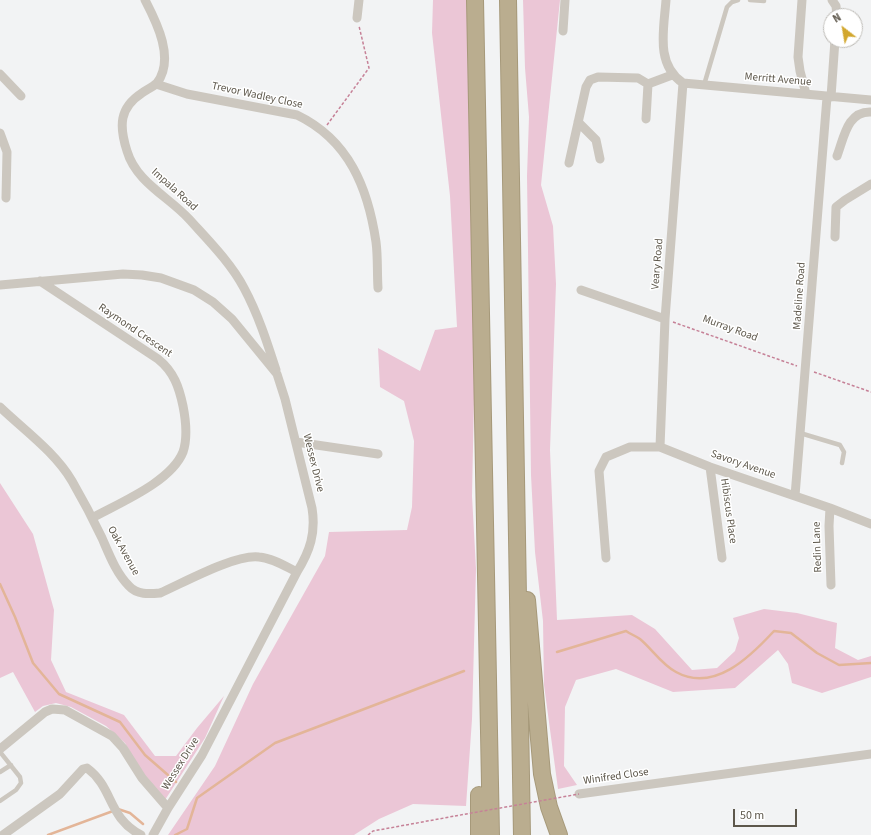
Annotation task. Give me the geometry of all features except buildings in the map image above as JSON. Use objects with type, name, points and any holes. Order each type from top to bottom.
[{"type":"highway","points":[[475,0],[491,835]]},
{"type":"highway","points":[[508,0],[522,835]]},
{"type":"highway","points":[[516,485],[521,506],[542,774],[549,807],[559,835]]},
{"type":"highway","points":[[479,835],[480,534],[484,506]]},
{"type":"street","points":[[145,0],[160,35],[164,52],[161,74],[156,84]]},
{"type":"street","points":[[357,18],[359,0]]},
{"type":"street","points":[[563,31],[565,0]]},
{"type":"street","points":[[666,0],[663,50],[665,60],[672,75],[683,83]]},
{"type":"street","points":[[802,0],[798,57],[806,94]]},
{"type":"street","name":"Madeline Road","points":[[795,496],[834,48]]},
{"type":"street","points":[[0,74],[21,96]]},
{"type":"street","points":[[648,84],[672,75]]},
{"type":"street","points":[[569,163],[586,87],[594,78],[638,78],[648,84]]},
{"type":"street","name":"Merritt Avenue","points":[[683,83],[871,100]]},
{"type":"street","name":"Veary Road","points":[[660,447],[665,319],[683,83]]},
{"type":"street","name":"Trevor Wadley Close","points":[[156,84],[186,94],[298,115],[312,122],[341,148],[353,165],[360,180],[376,242],[378,288]]},
{"type":"street","name":"Impala Road","points":[[156,84],[129,102],[124,112],[121,126],[127,153],[143,178],[188,218],[235,274],[254,309],[277,374]]},
{"type":"street","points":[[646,119],[648,84]]},
{"type":"street","points":[[837,156],[852,118],[860,112],[871,112]]},
{"type":"street","points":[[578,122],[596,140],[600,159]]},
{"type":"street","points":[[0,133],[7,152],[6,198]]},
{"type":"street","points":[[835,238],[836,207],[871,184]]},
{"type":"street","name":"Wessex Drive","points":[[0,285],[123,274],[161,278],[194,290],[213,302],[232,319],[277,374],[296,442],[312,508],[314,525],[309,551],[296,572],[202,755],[168,808],[153,835]]},
{"type":"street","name":"Raymond Crescent","points":[[40,281],[158,359],[169,370],[178,385],[186,430],[185,442],[178,460],[172,468],[158,480],[92,518]]},
{"type":"street","points":[[581,290],[665,319]]},
{"type":"street","name":"Oak Avenue","points":[[0,407],[60,466],[71,480],[116,567],[129,586],[139,592],[148,594],[160,593],[234,561],[250,557],[267,558],[296,572]]},
{"type":"street","points":[[296,442],[378,454]]},
{"type":"street","name":"Savory Avenue","points":[[606,558],[598,483],[599,471],[606,457],[630,446],[660,447],[710,467],[830,508],[871,524]]},
{"type":"street","name":"Hibiscus Place","points":[[710,467],[722,558]]},
{"type":"street","name":"Redin Lane","points":[[830,508],[828,526],[831,585]]},
{"type":"street","points":[[0,750],[46,712],[52,709],[65,710],[102,729],[117,741],[142,778],[168,808]]},
{"type":"street","name":"Winifred Close","points":[[579,794],[871,754]]},
{"type":"street","points":[[3,835],[60,794],[85,768],[100,781],[128,832],[141,835]]},
{"type":"lane","points":[[704,85],[727,7],[732,2],[738,0]]},
{"type":"lane","points":[[750,0],[764,1]]},
{"type":"lane","points":[[800,433],[840,445],[844,452],[842,463]]},
{"type":"lane","points":[[0,750],[20,777],[21,783],[16,790],[0,801]]},
{"type":"lane","points":[[0,772],[11,765]]},
{"type":"path","points":[[322,131],[369,68],[357,18]]},
{"type":"path","name":"Murray Road","points":[[665,319],[871,392]]},
{"type":"path","name":"Winifred Close","points":[[368,835],[373,831],[579,794]]},
{"type":"shaded area","points":[[433,0],[469,0],[475,350],[472,496],[476,569],[472,719],[466,806],[413,804],[379,819],[354,835],[168,835],[215,766],[253,684],[325,556],[329,532],[407,530],[412,507],[414,441],[404,401],[380,387],[378,348],[420,371],[435,330],[457,327],[450,196],[432,33]]},
{"type":"shaded area","points":[[523,0],[560,0],[541,185],[553,226],[556,284],[550,450],[557,620],[632,615],[655,629],[692,670],[717,668],[735,651],[739,638],[733,618],[764,609],[797,613],[837,623],[835,648],[858,660],[871,656],[871,677],[822,693],[792,683],[788,664],[778,650],[735,688],[673,692],[616,669],[576,680],[565,707],[564,766],[577,785],[558,789],[544,685],[543,621],[535,552],[531,475],[527,176],[529,117],[525,68]]},
{"type":"shaded area","points":[[0,483],[33,534],[54,610],[51,660],[66,692],[124,715],[155,756],[176,756],[224,696],[205,738],[165,800],[142,773],[125,743],[106,726],[71,707],[56,703],[43,706],[35,712],[13,672],[0,678]]},
{"type":"waterway","points":[[0,584],[33,663],[59,694],[120,722],[145,755],[176,782]]},
{"type":"waterway","points":[[557,652],[626,631],[640,639],[671,669],[690,677],[704,678],[717,675],[742,661],[774,631],[791,633],[817,653],[839,665],[871,663]]},
{"type":"waterway","points":[[175,835],[187,829],[197,798],[275,743],[464,671]]},
{"type":"waterway","points":[[118,809],[130,813],[143,824]]},
{"type":"waterway","points":[[48,835],[113,811]]}]
